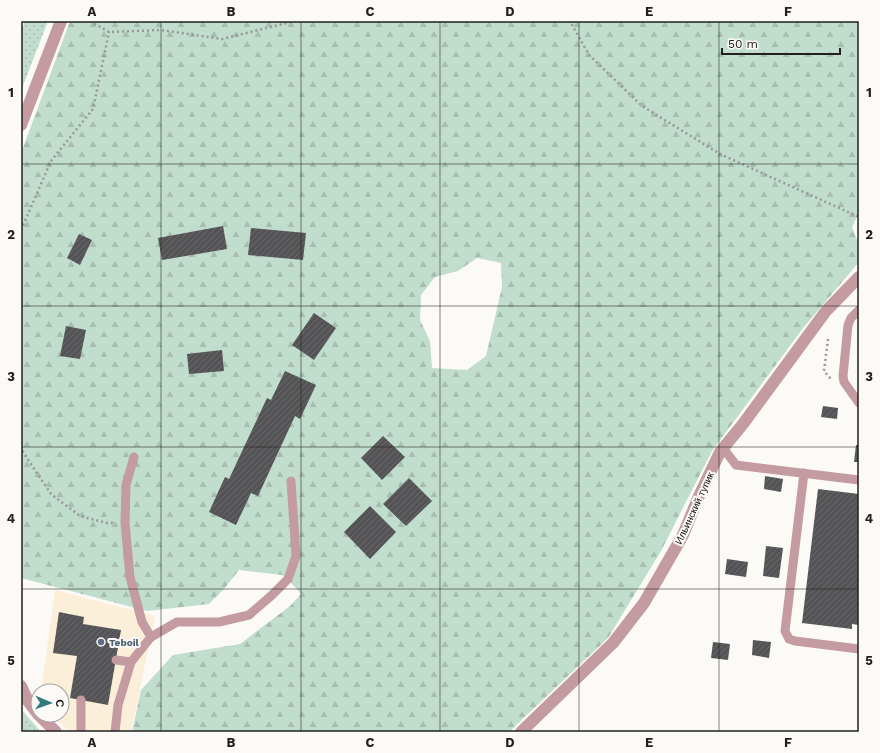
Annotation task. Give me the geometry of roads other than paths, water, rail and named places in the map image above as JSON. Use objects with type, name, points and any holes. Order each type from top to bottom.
[{"type":"street","points":[[21,125],[61,21]]},
{"type":"street","name":"Ильинский тупик","points":[[521,732],[614,643],[644,603],[683,535],[699,496],[723,448],[743,424],[826,311],[859,278]]},
{"type":"street","points":[[21,686],[30,704]]},
{"type":"street","points":[[48,723],[56,732]]},
{"type":"lane","points":[[859,310],[851,318],[848,325],[843,376],[844,382],[859,403]]},
{"type":"lane","points":[[723,448],[736,465],[859,480]]},
{"type":"lane","points":[[134,457],[126,485],[125,523],[130,577],[142,622],[151,637]]},
{"type":"lane","points":[[804,473],[785,631],[789,639],[795,641],[859,649]]},
{"type":"lane","points":[[115,732],[118,705],[131,662],[151,637],[177,622],[220,622],[249,615],[288,579],[296,556],[291,481]]},
{"type":"lane","points":[[116,660],[131,662]]},
{"type":"lane","points":[[80,732],[81,700]]},
{"type":"place","name":"Teboil","points":[[101,642]]}]
